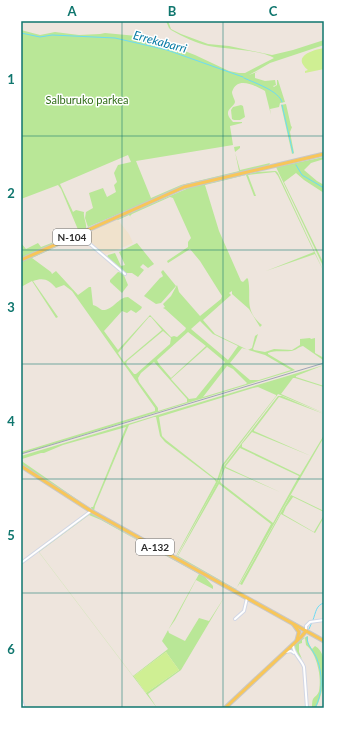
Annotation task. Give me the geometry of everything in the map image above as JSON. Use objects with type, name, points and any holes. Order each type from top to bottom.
[{"type":"main road","name":"N-104","points":[[21,260],[184,187],[324,155]]},
{"type":"main road","name":"A-132","points":[[21,466],[91,511],[324,641]]},
{"type":"main road","points":[[291,623],[302,636]]},
{"type":"main road","points":[[225,708],[290,648],[306,630]]},
{"type":"main road","points":[[296,642],[299,632]]},
{"type":"main road","points":[[302,636],[316,636]]},
{"type":"street","points":[[81,233],[84,239],[125,274]]},
{"type":"street","points":[[21,563],[91,511]]},
{"type":"street","points":[[235,619],[244,611],[247,598]]},
{"type":"street","points":[[306,630],[306,626],[310,622],[324,620]]},
{"type":"street","points":[[293,652],[296,642]]},
{"type":"street","points":[[290,648],[302,662],[304,667],[307,708]]},
{"type":"street","points":[[285,652],[293,652]]},
{"type":"street","points":[[21,700],[24,708]]},
{"type":"shaded area","points":[[117,219],[129,234],[133,243],[105,255],[84,238],[84,234]]},
{"type":"green space","name":"Salburuko parkea","points":[[166,21],[168,21],[171,29],[208,44],[229,46],[272,55],[324,40],[324,45],[270,63],[249,75],[259,71],[255,73],[255,78],[265,81],[275,80],[276,85],[273,86],[274,87],[277,85],[278,80],[285,102],[280,103],[279,107],[270,109],[271,115],[265,91],[246,83],[238,84],[234,87],[232,92],[235,102],[229,110],[228,115],[233,122],[242,123],[230,126],[233,145],[136,161],[151,198],[181,185],[239,171],[235,153],[240,170],[270,163],[269,165],[182,187],[88,227],[85,218],[86,212],[93,208],[89,193],[103,188],[107,197],[116,192],[114,185],[117,182],[114,173],[118,165],[131,162],[128,155],[60,184],[73,212],[76,210],[84,212],[86,229],[79,232],[58,185],[21,199],[21,30],[40,35],[55,32],[79,35],[105,33],[137,36],[146,40],[169,45],[229,71],[239,73],[245,73],[274,58],[252,51],[209,46],[199,43],[171,30]]},
{"type":"green space","points":[[324,48],[324,69],[305,73],[305,71],[308,70],[303,65],[303,57],[314,50]]},
{"type":"green space","points":[[286,104],[292,127],[290,132],[294,153],[292,154],[281,105]]},
{"type":"green space","points":[[243,106],[245,117],[240,120],[232,119],[231,110],[233,107]]},
{"type":"green space","points":[[240,146],[240,148],[235,152],[234,147]]},
{"type":"green space","points":[[324,157],[324,159],[311,163],[304,170],[324,185],[324,193],[296,173],[284,182],[324,264],[324,268],[276,167]]},
{"type":"green space","points":[[276,171],[324,272],[315,254],[266,271],[314,252],[275,172],[248,175],[256,196],[254,196],[246,175],[205,185],[219,231],[241,281],[243,282],[247,278],[248,279],[249,303],[252,314],[249,309],[232,294],[232,291],[229,293],[231,295],[203,320],[215,334],[247,350],[242,348],[230,363],[250,380],[259,380],[291,370],[265,355],[248,350],[252,348],[255,336],[258,334],[253,349],[265,352],[274,349],[292,350],[300,345],[300,339],[315,338],[315,353],[324,358],[324,362],[303,346],[292,351],[271,352],[268,354],[295,370],[21,454],[21,452],[155,411],[155,408],[72,291],[64,285],[56,288],[51,283],[43,279],[33,281],[58,317],[56,318],[32,281],[21,287],[21,261],[77,236],[82,237],[82,239],[76,238],[32,258],[52,274],[56,271],[78,295],[91,287],[93,305],[102,310],[106,310],[121,299],[128,297],[142,307],[136,313],[131,310],[127,313],[122,311],[104,331],[118,350],[150,315],[171,337],[177,337],[185,330],[186,328],[163,308],[165,307],[163,304],[171,296],[177,285],[179,292],[200,316],[221,299],[222,296],[200,261],[190,249],[168,263],[167,261],[188,247],[188,242],[191,238],[173,198],[170,197],[132,214],[130,216],[135,222],[129,215],[118,220],[116,219],[191,187],[257,172]],"holes":[[[149,317],[151,317],[162,330],[124,362],[118,353]],[[200,321],[213,334],[238,346],[228,360],[191,329]],[[163,331],[171,338],[170,344],[136,374],[134,374],[126,364],[127,361]],[[188,332],[206,346],[171,378],[157,360]],[[207,347],[225,362],[196,398],[189,399],[171,379]],[[154,362],[187,399],[187,402],[158,411],[158,408],[139,382],[138,378],[141,373]],[[227,366],[233,369],[247,383],[203,397]]]},
{"type":"green space","points":[[64,236],[65,238],[21,258],[23,253],[21,243],[26,249],[38,243],[41,247],[62,239]]},
{"type":"green space","points":[[137,243],[154,264],[148,268],[143,264],[140,267],[144,270],[138,277],[132,273],[125,273],[107,257],[108,255],[115,253],[121,266],[125,265],[119,252]]},
{"type":"green space","points":[[163,270],[176,286],[161,303],[156,304],[144,296],[163,276],[161,272]]},
{"type":"green space","points":[[118,272],[123,273],[128,285],[122,293],[110,282],[110,280]]},
{"type":"green space","points":[[252,314],[262,325],[260,327]]},
{"type":"green space","points":[[324,365],[296,377],[324,387],[293,378],[281,394],[324,413],[278,394],[224,465],[218,482],[176,557],[92,510],[91,507],[93,507],[126,427],[63,445],[44,453],[22,459],[23,462],[91,509],[21,464],[21,456]],"holes":[[[258,387],[276,396],[222,465],[217,480],[162,436],[159,417]],[[156,417],[160,436],[165,442],[216,482],[176,556],[94,511],[129,425]]]},
{"type":"green space","points":[[278,396],[282,396],[324,414],[279,397],[254,430],[311,456],[252,432],[242,444],[242,447],[300,475],[324,435],[237,587],[271,524],[219,484],[178,556],[236,589],[235,590],[177,557],[219,480],[224,466]],"holes":[[[240,448],[299,476],[273,523],[220,481],[225,468],[280,492],[226,467]]]},
{"type":"green space","points":[[291,495],[324,511],[293,497],[283,514],[314,532],[324,515],[315,533],[281,514],[242,585],[240,584]]},
{"type":"green space","points":[[91,513],[153,549],[101,520],[89,515],[39,552],[133,676],[168,649],[162,641],[168,630],[169,633],[185,641],[199,618],[209,621],[225,596],[181,670],[148,694],[157,708],[38,551]],"holes":[[[166,652],[179,670],[146,693],[134,676]]]},
{"type":"green space","points":[[159,551],[204,576],[213,586],[213,589],[196,580],[175,620],[168,629],[199,574]]},
{"type":"green space","points":[[308,636],[308,643],[312,649],[315,646],[320,651],[325,666],[323,685],[316,708],[312,708],[313,700],[319,692],[320,679],[316,660],[306,645],[305,638],[302,640],[302,643],[299,644],[299,652],[302,659],[294,651],[295,644]]},
{"type":"green space","points":[[166,652],[179,670],[146,693],[134,676]]},
{"type":"waterway","name":"Errekabarri","points":[[21,33],[40,37],[52,35],[115,38],[167,50],[243,77]]},
{"type":"waterway","name":"Errekabarri","points":[[244,78],[272,91],[280,98],[282,102]]},
{"type":"waterway","name":"Errekabarri","points":[[282,105],[293,153]]},
{"type":"waterway","name":"Errekabarri","points":[[296,165],[302,175],[324,188]]},
{"type":"waterway","name":"Errekabarri","points":[[313,620],[319,605],[324,603]]},
{"type":"waterway","name":"Errekabarri","points":[[309,629],[312,622]]},
{"type":"waterway","name":"Errekabarri","points":[[307,637],[308,643],[317,659],[321,677],[320,697],[315,708]]},
{"type":"railway","points":[[21,454],[324,363]]}]
